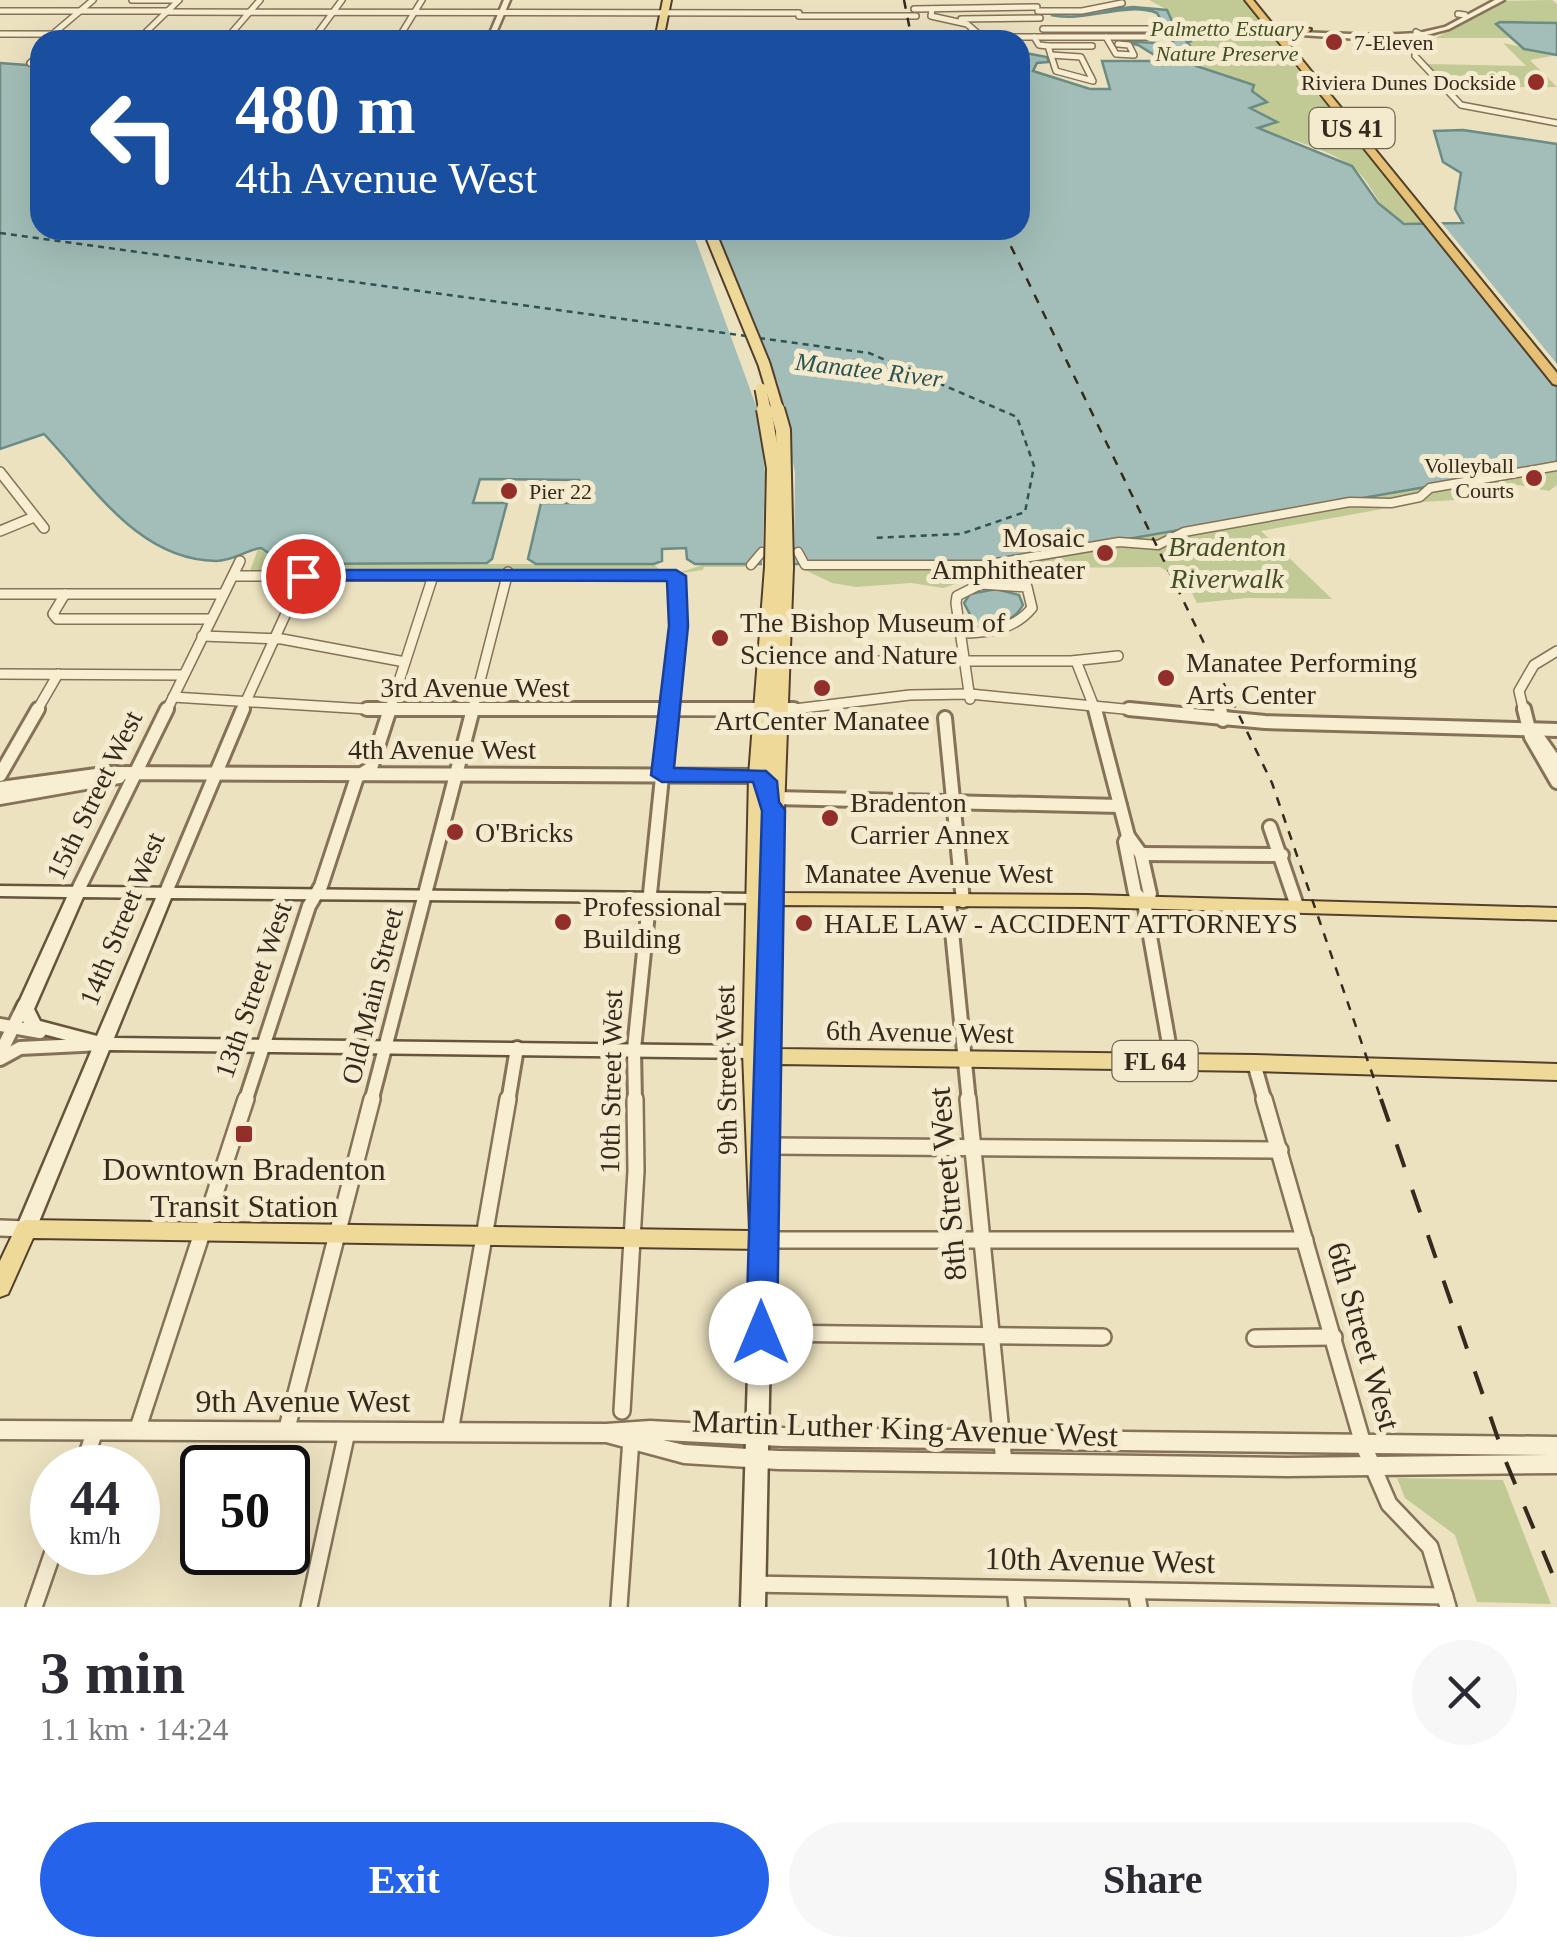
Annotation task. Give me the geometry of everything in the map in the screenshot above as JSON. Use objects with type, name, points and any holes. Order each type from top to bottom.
[{"type":"highway","name":"US 41","points":[[1249,0],[1328,86],[1361,133]]},
{"type":"highway","name":"US 41","points":[[1257,0],[1433,222],[1557,370]]},
{"type":"highway","points":[[1281,32],[1309,32]]},
{"type":"highway","points":[[1281,32],[1309,32]]},
{"type":"highway","name":"US 41","points":[[1433,222],[1557,381]]},
{"type":"main road","points":[[660,30],[667,0]]},
{"type":"main road","points":[[702,240],[753,364],[772,439],[773,562]]},
{"type":"main road","points":[[712,240],[764,364],[784,430],[773,562]]},
{"type":"main road","name":"9th Street West","points":[[766,840],[774,804],[773,562]]},
{"type":"main road","name":"9th Street West","points":[[754,1596],[766,840],[758,776],[771,710]]},
{"type":"main road","points":[[758,776],[766,781],[768,804],[774,804]]},
{"type":"main road","name":"Manatee Avenue West","points":[[0,891],[1144,902],[1557,914]]},
{"type":"main road","name":"15th Street West","points":[[30,992],[78,892]]},
{"type":"main road","name":"14th Street West","points":[[0,1286],[166,892]]},
{"type":"main road","points":[[30,992],[26,1017],[49,1033]]},
{"type":"main road","name":"6th Avenue West","points":[[49,1033],[104,1044],[634,1048],[966,1060],[1557,1072]]},
{"type":"main road","name":"9th Street West","points":[[762,1053],[768,1146],[762,1213]]},
{"type":"main road","points":[[26,1228],[762,1240]]},
{"type":"street","points":[[0,11],[14,0]]},
{"type":"street","points":[[62,30],[92,0]]},
{"type":"street","points":[[132,0],[178,0]]},
{"type":"street","points":[[150,30],[178,0]]},
{"type":"street","points":[[234,30],[260,0]]},
{"type":"street","points":[[319,30],[342,0]]},
{"type":"street","points":[[404,30],[422,0]]},
{"type":"street","points":[[494,30],[507,0]]},
{"type":"street","points":[[742,30],[744,0]]},
{"type":"street","points":[[797,30],[799,0]]},
{"type":"street","points":[[1309,32],[1418,33],[1446,29],[1461,15],[1490,0]]},
{"type":"street","points":[[1461,15],[1501,0]]},
{"type":"street","points":[[921,8],[950,1],[993,1],[1039,17],[1107,40],[1156,39],[1146,21],[1039,17],[952,20]]},
{"type":"street","points":[[578,30],[588,2]]},
{"type":"street","points":[[972,28],[1122,4]]},
{"type":"street","points":[[0,11],[799,14],[921,8],[1150,29]]},
{"type":"street","points":[[921,8],[974,30]]},
{"type":"street","points":[[960,9],[1039,17]]},
{"type":"street","points":[[974,12],[987,17]]},
{"type":"street","points":[[1039,17],[1034,37],[1039,45],[1092,46]]},
{"type":"street","points":[[1418,33],[1427,38],[1415,48],[1415,56],[1461,104],[1557,123]]},
{"type":"street","points":[[0,34],[30,36]]},
{"type":"street","points":[[1030,37],[1034,37]]},
{"type":"street","points":[[1048,46],[1051,55],[1056,70],[1078,78],[1091,77],[1081,57],[1051,55]]},
{"type":"street","points":[[1328,86],[1443,86]]},
{"type":"street","points":[[798,552],[805,566],[984,565],[1119,542],[1158,545],[1198,529],[1352,502],[1402,501],[1423,496],[1430,488],[1557,466]]},
{"type":"street","points":[[2,477],[44,528]]},
{"type":"street","points":[[0,530],[34,517]]},
{"type":"street","points":[[1198,529],[1206,537]]},
{"type":"street","name":"15th Street West","points":[[78,892],[130,774],[240,561]]},
{"type":"street","points":[[751,565],[773,562]]},
{"type":"street","points":[[233,576],[507,574]]},
{"type":"street","name":"10th Street West","points":[[507,574],[676,576],[678,626],[634,1048],[634,1238],[622,1430],[620,1607]]},
{"type":"street","name":"Old Main Street","points":[[286,1432],[507,574]]},
{"type":"street","name":"14th Street West","points":[[166,892],[244,702],[303,576]]},
{"type":"street","name":"13th Street West","points":[[136,1431],[262,1046],[362,774],[371,768],[433,576]]},
{"type":"street","points":[[961,632],[992,631],[1026,617],[1032,608],[1027,588],[990,584],[963,590],[956,600],[970,696]]},
{"type":"street","points":[[65,594],[54,614],[57,618],[211,619]]},
{"type":"street","points":[[2,597],[224,594]]},
{"type":"street","points":[[202,636],[273,638],[405,662]]},
{"type":"street","points":[[1557,651],[1542,658],[1520,685],[1520,703],[1557,782]]},
{"type":"street","points":[[837,662],[1076,661],[1118,656]]},
{"type":"street","points":[[1076,661],[1095,711],[1128,836],[1141,854],[1150,894],[1144,902]]},
{"type":"street","points":[[0,674],[184,675]]},
{"type":"street","points":[[0,775],[58,674]]},
{"type":"street","name":"3rd Avenue West","points":[[173,697],[390,710],[668,709],[827,714],[970,696],[1095,711],[1223,720],[1403,731],[1557,734]]},
{"type":"street","points":[[1218,705],[1223,720]]},
{"type":"street","name":"3rd Avenue West","points":[[1095,711],[1403,731]]},
{"type":"street","name":"8th Street West","points":[[944,718],[958,857],[956,901],[966,1060],[1004,1463]]},
{"type":"street","points":[[1535,735],[1557,764]]},
{"type":"street","name":"4th Avenue West","points":[[0,788],[91,774],[758,776]]},
{"type":"street","name":"4th Avenue West","points":[[0,798],[130,774]]},
{"type":"street","points":[[774,804],[952,802],[1120,806]]},
{"type":"street","points":[[1270,827],[1298,906]]},
{"type":"street","points":[[1128,836],[1125,842],[1136,893],[1144,902],[1172,1062]]},
{"type":"street","points":[[1141,854],[1282,855]]},
{"type":"street","name":"15th Street West","points":[[0,1056],[6,1026],[30,992]]},
{"type":"street","name":"6th Avenue West","points":[[6,1026],[49,1033]]},
{"type":"street","name":"6th Avenue West","points":[[0,1056],[20,1048],[104,1044]]},
{"type":"street","points":[[450,1432],[517,1048]]},
{"type":"street","name":"6th Street West","points":[[1254,1063],[1363,1444],[1389,1504],[1430,1547],[1447,1601]]},
{"type":"street","points":[[768,1146],[1280,1150]]},
{"type":"street","points":[[0,1228],[26,1228]]},
{"type":"street","points":[[762,1240],[1306,1240]]},
{"type":"street","points":[[761,1333],[1103,1338]]},
{"type":"street","points":[[1255,1338],[1334,1338]]},
{"type":"street","name":"9th Avenue West","points":[[0,1430],[622,1430]]},
{"type":"street","points":[[90,1445],[95,1430]]},
{"type":"street","name":"Martin Luther King Avenue West","points":[[622,1430],[684,1454],[758,1447],[1002,1439],[1557,1446]]},
{"type":"street","points":[[309,1607],[347,1432]]},
{"type":"street","name":"Martin Luther King Avenue West","points":[[758,1447],[1004,1463],[1557,1464]]},
{"type":"street","points":[[34,1607],[45,1575]]},
{"type":"street","name":"10th Avenue West","points":[[754,1596],[1447,1601]]},
{"type":"green space","name":"Palmetto Estuary Nature Preserve","points":[[1149,0],[1244,0],[1427,225],[1397,219],[1361,175],[1341,159],[1255,127],[1246,82],[1194,66],[1188,55],[1189,41],[1181,38],[1166,9]]},
{"type":"green space","points":[[1552,0],[1557,4],[1557,23],[1497,23],[1511,38],[1436,38],[1502,1]]},
{"type":"green space","points":[[1503,43],[1557,55],[1530,60],[1557,87],[1514,87],[1518,94],[1498,94],[1490,87],[1447,87],[1425,64],[1526,66]]},
{"type":"green space","name":"Bradenton Riverwalk","points":[[1557,464],[1557,485],[1549,491],[1518,485],[1489,490],[1474,499],[1421,502],[1261,531],[1332,599],[1247,598],[1197,603],[1187,583],[1160,567],[1033,568],[1034,577],[977,577],[943,588],[911,583],[856,587],[832,583],[803,569],[801,563],[759,557],[750,567],[704,567],[675,574],[248,576],[258,549],[289,564],[654,564],[672,573],[711,563],[747,564],[754,552],[984,564]]},
{"type":"green space","points":[[1397,1478],[1503,1480],[1551,1604],[1477,1602],[1455,1535],[1405,1498]]},
{"type":"water","name":"Manatee River","points":[[1133,7],[1167,10],[1175,28],[1187,36],[1181,38],[1192,41],[1187,42],[1194,51],[1188,54],[1196,66],[1254,85],[1252,91],[1267,102],[1250,108],[1277,122],[1258,128],[1352,166],[1378,203],[1404,224],[1463,223],[1455,209],[1461,173],[1443,162],[1434,131],[1463,130],[1557,144],[1557,464],[984,564],[794,564],[765,558],[762,564],[695,564],[687,559],[686,548],[662,549],[662,561],[654,564],[536,564],[528,559],[541,503],[574,503],[579,480],[480,479],[473,503],[507,503],[492,559],[487,563],[285,564],[261,548],[216,561],[163,548],[118,516],[44,434],[0,449],[0,63],[30,65],[30,240],[1030,240],[1030,54],[1047,57],[1049,62],[1037,63],[1033,71],[1090,89],[1110,89],[1102,61],[1164,61],[1138,45],[1119,41],[1174,44],[1157,13],[1145,10],[1051,15]]},
{"type":"water","points":[[1557,23],[1557,55],[1524,49],[1496,24]]},
{"type":"water","points":[[996,589],[1019,595],[1023,605],[1003,622],[976,626],[964,603],[970,594]]},
{"type":"pier","points":[[1426,222],[1441,222],[1557,364],[1557,387]]},
{"type":"pier","points":[[696,240],[719,240],[778,383],[795,473],[794,566],[762,566],[765,474],[758,411]]},
{"type":"ferry route","points":[[0,233],[30,237]]},
{"type":"ferry route","points":[[51,240],[746,336]]},
{"type":"ferry route","points":[[759,338],[869,353],[1017,417],[1034,466],[1025,512],[961,534],[874,538]]},
{"type":"railway","points":[[904,0],[910,30]]},
{"type":"railway","points":[[1008,240],[1272,783],[1382,1102]]},
{"type":"railway","points":[[1381,1099],[1506,1462],[1557,1585]]},
{"type":"place","name":"7-Eleven","points":[[1334,42]]},
{"type":"place","name":"Riviera Dunes Dockside","points":[[1536,82]]},
{"type":"place","name":"Volleyball Courts","points":[[1534,478]]},
{"type":"place","name":"Pier 22","points":[[509,491]]},
{"type":"place","name":"Mosaic Amphitheater","points":[[1105,553]]},
{"type":"place","name":"The Bishop Museum of Science and Nature","points":[[720,638]]},
{"type":"place","name":"Manatee Performing Arts Center","points":[[1166,678]]},
{"type":"place","name":"ArtCenter Manatee","points":[[822,688]]},
{"type":"place","name":"Bradenton Carrier Annex","points":[[830,818]]},
{"type":"place","name":"O'Bricks","points":[[455,832]]},
{"type":"place","name":"Professional Building","points":[[563,922]]},
{"type":"place","name":"HALE LAW - ACCIDENT ATTORNEYS","points":[[804,923]]},
{"type":"place","name":"Downtown Bradenton Transit Station","points":[[244,1134]]},
{"type":"route","points":[[303,576],[676,576],[678,626],[662,775],[758,776],[766,781],[768,804],[774,810],[761,1333]]}]
